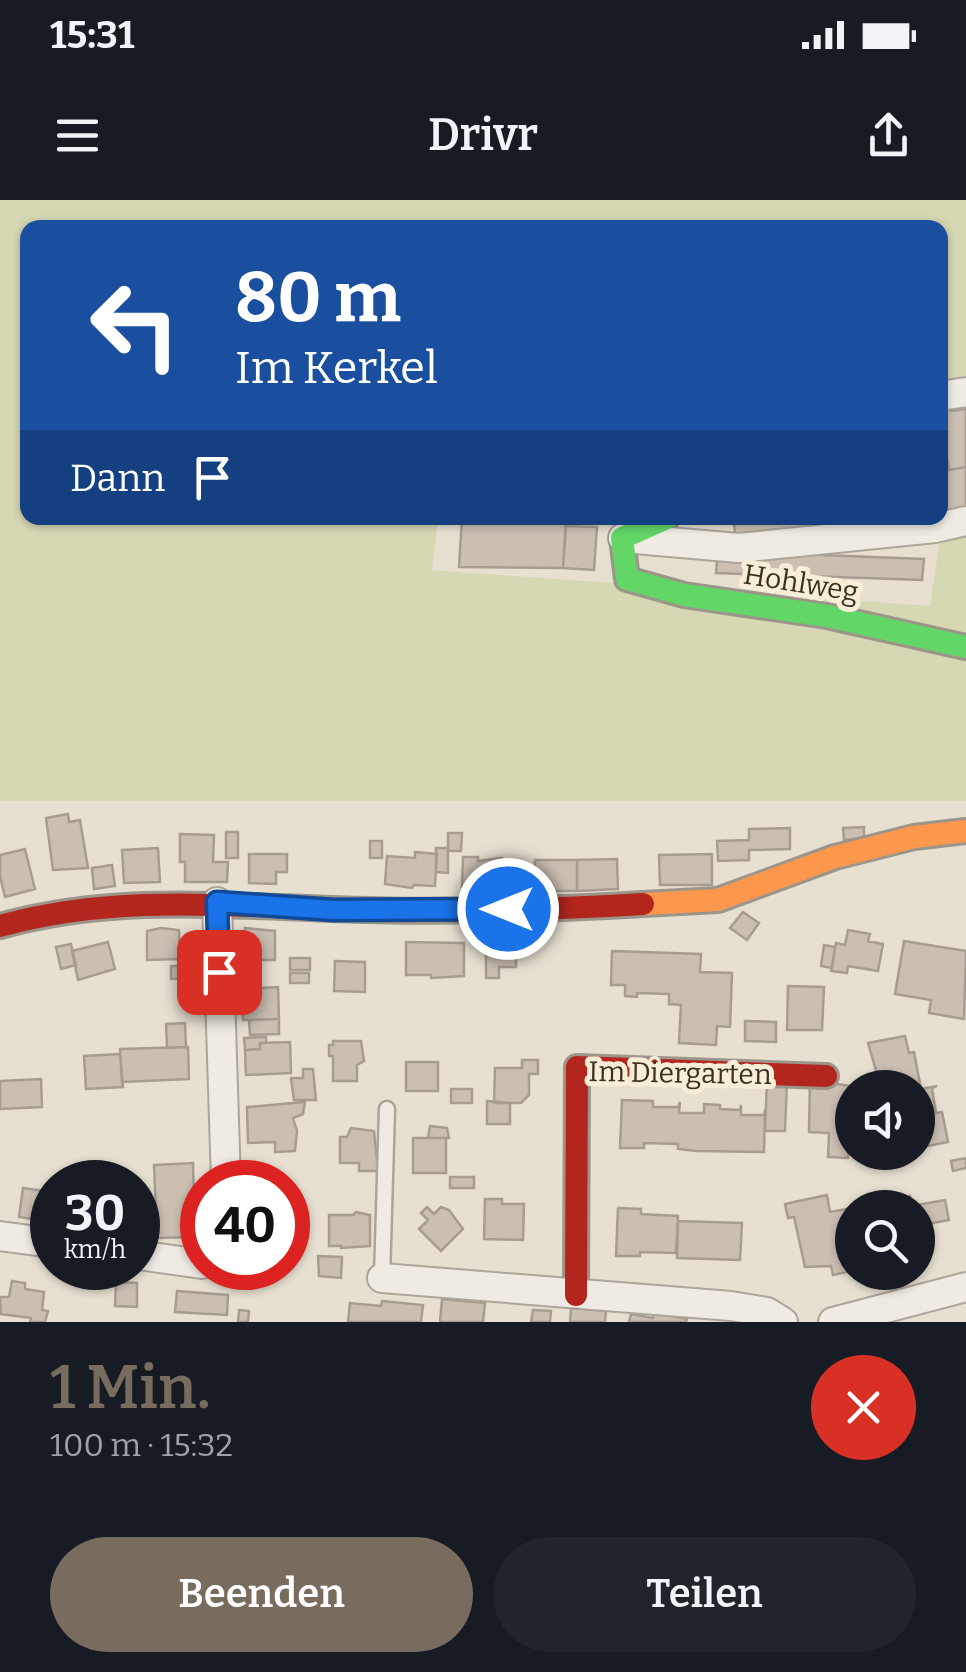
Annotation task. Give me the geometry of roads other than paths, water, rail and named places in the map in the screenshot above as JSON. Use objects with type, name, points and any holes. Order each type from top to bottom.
[{"type":"street","points":[[622,538],[739,548],[935,528],[966,521]]},
{"type":"street","points":[[622,538],[651,525]]},
{"type":"street","name":"Hohlweg","points":[[622,538],[626,578],[684,596],[827,616],[966,647]]},
{"type":"street","points":[[0,926],[38,915],[99,906],[217,902],[353,910],[577,908],[718,900],[835,857],[914,837],[966,830]]},
{"type":"street","points":[[217,902],[225,1160]]},
{"type":"street","name":"Im Diergarten","points":[[576,1295],[576,1067],[826,1076]]},
{"type":"street","points":[[0,1236],[30,1241]]},
{"type":"street","points":[[382,1278],[731,1306],[767,1312],[783,1322]]},
{"type":"street","points":[[833,1322],[966,1286]]},
{"type":"lane","points":[[382,1278],[388,1109]]}]
